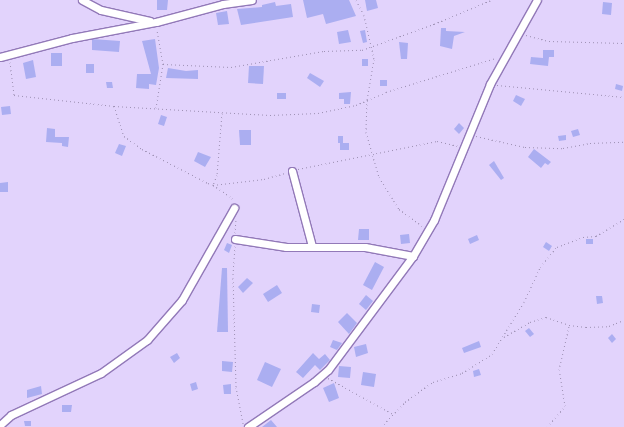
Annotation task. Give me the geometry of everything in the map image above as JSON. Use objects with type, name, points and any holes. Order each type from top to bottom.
[{"type":"street","points":[[82,0],[101,10],[156,22]]},
{"type":"street","points":[[0,57],[79,37],[156,22],[223,4],[252,0]]},
{"type":"street","points":[[248,427],[322,375],[339,356],[413,256],[429,231],[490,84],[517,33],[537,0]]},
{"type":"street","points":[[292,171],[312,246]]},
{"type":"street","points":[[0,425],[11,415],[101,373],[147,340],[182,300],[234,208]]},
{"type":"street","points":[[235,239],[286,247],[365,247],[413,256]]},
{"type":"path","points":[[356,0],[364,15],[374,59],[367,100],[366,132],[379,177],[400,209],[429,231]]},
{"type":"path","points":[[163,64],[232,67],[371,47],[434,24],[491,0]]},
{"type":"path","points":[[156,22],[163,64],[156,109]]},
{"type":"path","points":[[517,33],[549,41],[624,43]]},
{"type":"path","points":[[10,55],[14,94],[114,106],[222,113],[318,113],[367,100],[488,60],[504,57]]},
{"type":"path","points":[[490,84],[624,97]]},
{"type":"path","points":[[114,106],[124,136],[142,149],[213,185],[232,198],[234,208],[235,239],[233,278],[236,387],[243,427]]},
{"type":"path","points":[[213,185],[217,175],[222,113]]},
{"type":"path","points":[[470,135],[525,147],[563,148],[590,143],[624,142]]},
{"type":"path","points":[[213,185],[264,179],[292,171],[437,141],[458,146],[462,142]]},
{"type":"path","points":[[381,427],[405,402],[433,382],[462,373],[492,354],[503,337],[540,267],[558,248],[583,236],[596,236],[624,219]]},
{"type":"path","points":[[503,337],[530,322],[546,317],[569,325],[610,326],[624,320]]},
{"type":"path","points":[[547,427],[565,406],[559,370],[569,325]]},
{"type":"path","points":[[322,375],[393,414]]},
{"type":"building","points":[[157,0],[168,0],[167,10],[157,10]]},
{"type":"building","points":[[303,0],[349,0],[356,16],[326,24],[323,14],[307,18]]},
{"type":"building","points":[[365,0],[376,0],[378,8],[367,11]]},
{"type":"building","points":[[275,2],[276,6],[291,4],[293,17],[241,25],[237,9],[262,7],[262,5]]},
{"type":"building","points":[[603,2],[612,3],[611,15],[602,14]]},
{"type":"building","points":[[227,11],[229,24],[218,25],[216,13]]},
{"type":"building","points":[[441,28],[446,28],[446,31],[465,32],[454,36],[452,49],[440,46]]},
{"type":"building","points":[[348,30],[351,42],[339,44],[337,32]]},
{"type":"building","points":[[365,30],[367,42],[363,43],[360,31]]},
{"type":"building","points":[[92,39],[120,41],[119,52],[92,50]]},
{"type":"building","points":[[155,39],[159,68],[156,85],[149,84],[149,89],[136,88],[137,74],[151,74],[142,41]]},
{"type":"building","points":[[399,42],[408,43],[407,59],[401,59]]},
{"type":"building","points":[[543,50],[554,50],[554,57],[549,57],[548,66],[530,64],[531,57],[543,58]]},
{"type":"building","points":[[51,53],[62,53],[62,66],[51,66]]},
{"type":"building","points":[[362,59],[368,59],[368,66],[362,66]]},
{"type":"building","points":[[33,60],[36,77],[26,79],[23,63]]},
{"type":"building","points":[[86,64],[94,64],[94,73],[86,73]]},
{"type":"building","points":[[249,66],[264,66],[263,84],[248,83]]},
{"type":"building","points":[[168,68],[186,71],[198,70],[198,79],[166,78]]},
{"type":"building","points":[[310,73],[324,81],[320,87],[307,78]]},
{"type":"building","points":[[380,80],[387,80],[387,86],[380,86]]},
{"type":"building","points":[[106,82],[112,82],[113,88],[107,88]]},
{"type":"building","points":[[616,84],[623,86],[622,91],[615,89]]},
{"type":"building","points":[[351,92],[350,104],[344,104],[344,99],[339,99],[339,93]]},
{"type":"building","points":[[277,93],[286,93],[286,99],[277,99]]},
{"type":"building","points":[[516,95],[525,99],[521,106],[513,101]]},
{"type":"building","points":[[10,106],[11,114],[2,115],[1,107]]},
{"type":"building","points":[[161,115],[167,117],[164,126],[158,124]]},
{"type":"building","points":[[459,123],[464,128],[459,134],[454,129]]},
{"type":"building","points":[[47,128],[55,129],[55,137],[69,137],[68,147],[62,146],[62,143],[46,142]]},
{"type":"building","points":[[578,129],[580,135],[573,137],[571,131]]},
{"type":"building","points":[[239,130],[251,130],[251,145],[240,145]]},
{"type":"building","points":[[566,135],[566,140],[559,141],[558,136]]},
{"type":"building","points":[[338,136],[343,136],[343,143],[338,143]]},
{"type":"building","points":[[340,143],[349,143],[349,150],[340,150]]},
{"type":"building","points":[[119,144],[126,146],[122,156],[115,153]]},
{"type":"building","points":[[534,149],[551,162],[548,165],[545,163],[541,168],[528,157]]},
{"type":"building","points":[[198,152],[211,157],[205,167],[194,161]]},
{"type":"building","points":[[494,161],[504,178],[501,180],[489,165]]},
{"type":"building","points":[[8,182],[8,192],[0,192],[0,183]]},
{"type":"building","points":[[359,229],[369,229],[369,240],[358,240]]},
{"type":"building","points":[[409,234],[410,243],[401,244],[400,235]]},
{"type":"building","points":[[477,235],[479,240],[470,244],[468,239]]},
{"type":"building","points":[[586,239],[593,239],[593,244],[586,244]]},
{"type":"building","points":[[546,242],[552,246],[549,251],[543,247]]},
{"type":"building","points":[[227,243],[232,245],[229,253],[224,250]]},
{"type":"building","points":[[375,262],[384,267],[372,290],[363,285]]},
{"type":"building","points":[[222,268],[227,268],[228,332],[217,332]]},
{"type":"building","points":[[247,278],[253,283],[243,293],[238,287]]},
{"type":"building","points":[[277,285],[282,293],[268,302],[263,294]]},
{"type":"building","points":[[366,295],[373,301],[366,310],[359,304]]},
{"type":"building","points":[[596,296],[602,296],[603,303],[597,304]]},
{"type":"building","points":[[312,304],[320,305],[319,313],[311,312]]},
{"type":"building","points":[[347,313],[357,323],[349,334],[338,322]]},
{"type":"building","points":[[529,328],[534,334],[530,337],[525,331]]},
{"type":"building","points":[[612,334],[616,339],[612,343],[608,338]]},
{"type":"building","points":[[333,340],[342,343],[337,350],[330,347]]},
{"type":"building","points":[[479,341],[481,347],[464,353],[462,348]]},
{"type":"building","points":[[366,344],[368,353],[356,357],[354,347]]},
{"type":"building","points":[[177,353],[180,358],[174,363],[170,357]]},
{"type":"building","points":[[313,353],[319,359],[325,354],[330,360],[320,370],[315,365],[303,378],[296,372]]},
{"type":"building","points":[[222,361],[233,362],[232,372],[222,371]]},
{"type":"building","points":[[265,362],[281,369],[272,387],[257,380]]},
{"type":"building","points":[[339,366],[351,367],[350,378],[338,377]]},
{"type":"building","points":[[479,369],[481,375],[474,377],[473,371]]},
{"type":"building","points":[[363,372],[376,374],[374,387],[361,385]]},
{"type":"building","points":[[196,382],[198,389],[192,391],[190,384]]},
{"type":"building","points":[[334,383],[339,398],[329,402],[323,388]]},
{"type":"building","points":[[231,384],[231,394],[224,394],[223,385]]},
{"type":"building","points":[[41,386],[42,394],[27,398],[27,390]]},
{"type":"building","points":[[62,405],[72,405],[71,412],[62,412]]},
{"type":"building","points":[[271,420],[277,427],[262,427]]},
{"type":"building","points":[[24,421],[31,421],[31,426],[25,426]]}]
